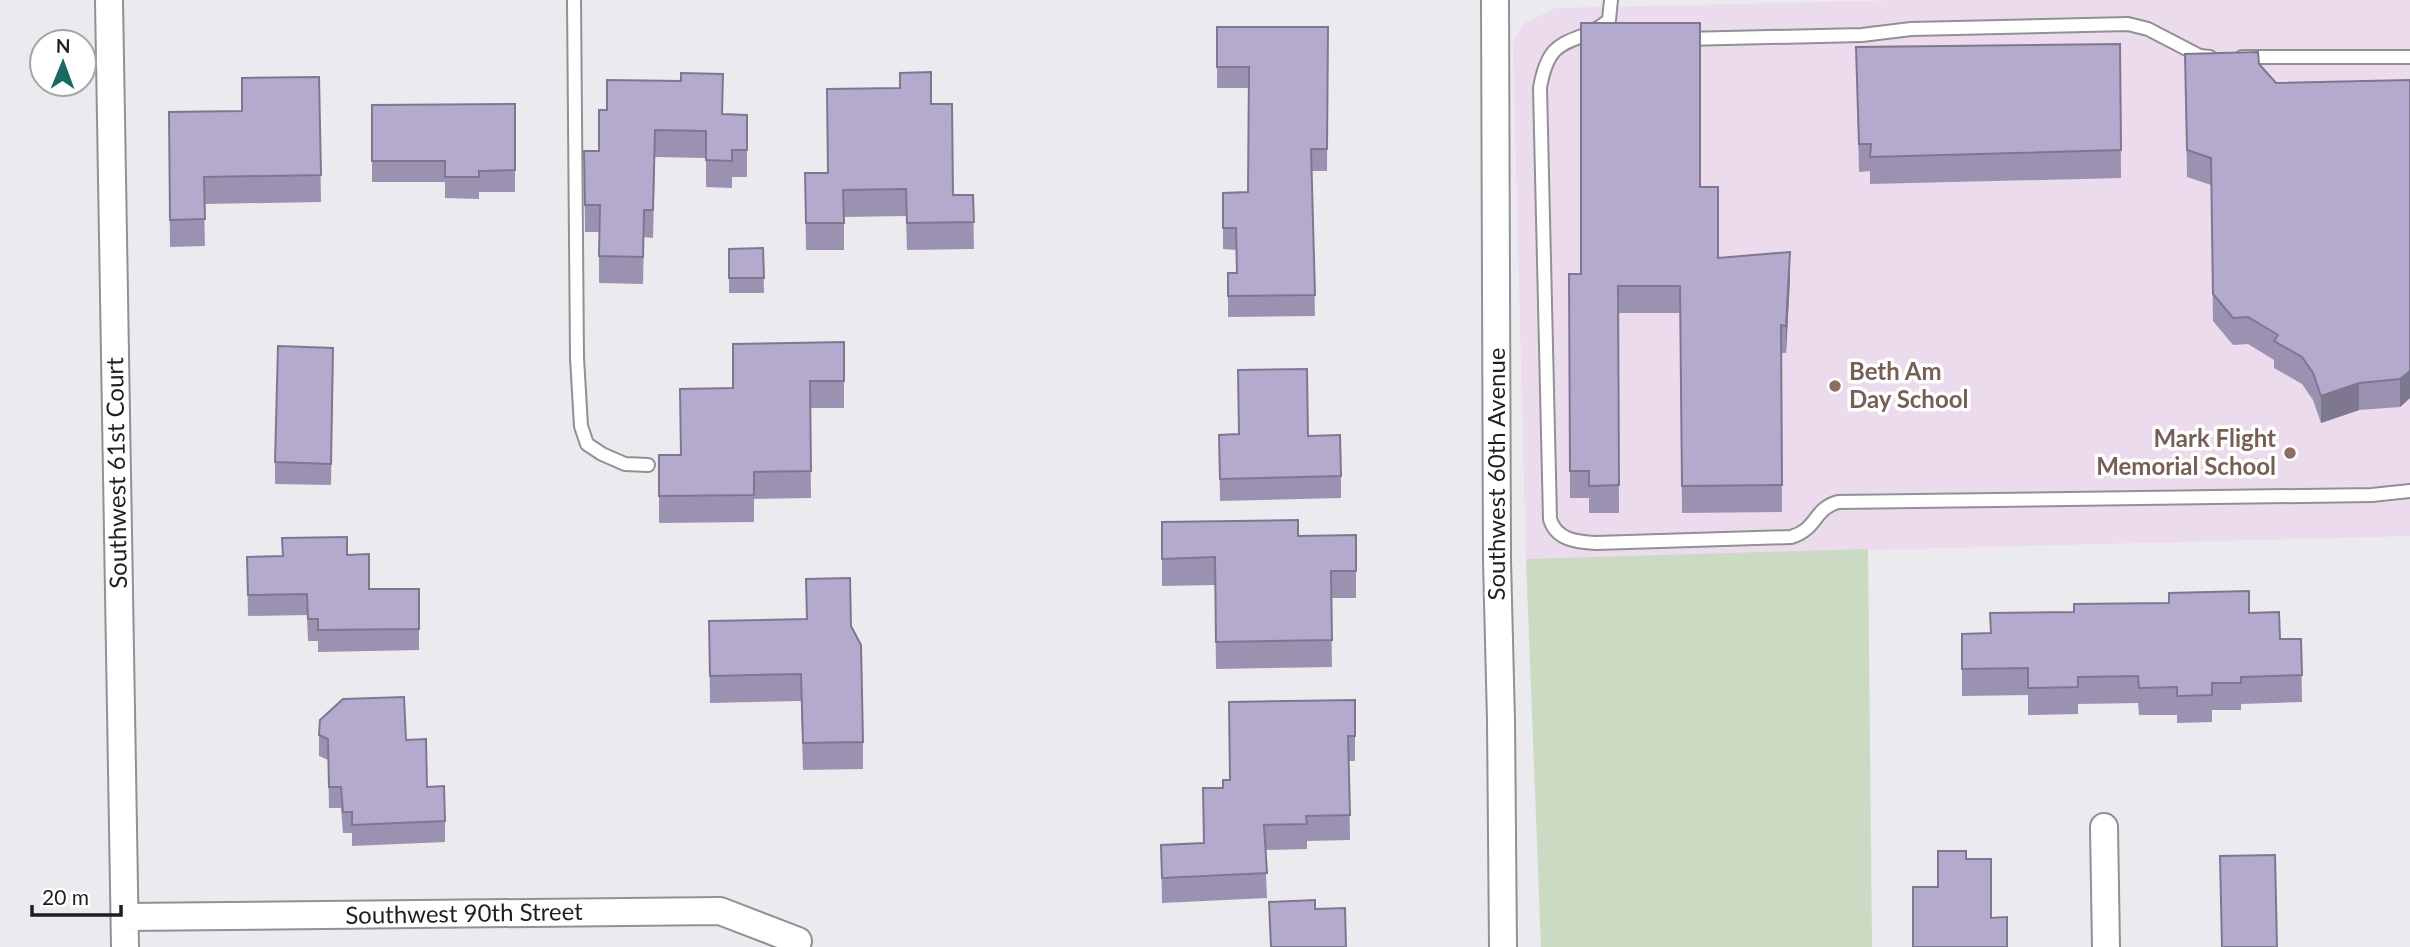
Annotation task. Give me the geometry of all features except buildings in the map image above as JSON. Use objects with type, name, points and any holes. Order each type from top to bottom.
[{"type":"street","name":"Southwest 61st Court","points":[[109,0],[125,947]]},
{"type":"street","name":"Southwest 60th Avenue","points":[[1494,0],[1497,561],[1503,947]]},
{"type":"street","points":[[2104,827],[2106,947]]},
{"type":"street","name":"Southwest 90th Street","points":[[125,917],[720,911],[798,941]]},
{"type":"lane","points":[[574,0],[577,358],[581,426],[587,444],[602,454],[625,464],[648,465]]},
{"type":"lane","points":[[1611,0],[1609,20],[1598,29],[1577,36],[1555,50],[1546,61],[1540,88],[1550,519],[1554,529],[1560,534],[1570,540],[1596,543],[1791,537],[1804,533],[1812,526],[1819,512],[1829,504],[1838,502],[2372,495],[2410,491]]},
{"type":"lane","points":[[1666,39],[1862,35],[1911,29],[2128,24],[2148,29],[2200,55],[2216,58],[2410,57]]},
{"type":"lane","points":[[1598,29],[1612,32]]},
{"type":"shaded area","points":[[1906,0],[2410,0],[2410,536],[1526,559],[1513,43],[1523,24],[1556,8]]},
{"type":"green space","points":[[1868,549],[1872,947],[1541,947],[1526,559]]},
{"type":"place","name":"Beth Am Day School","points":[[1835,386]]},
{"type":"place","name":"Mark Flight Memorial School","points":[[2290,453]]}]
